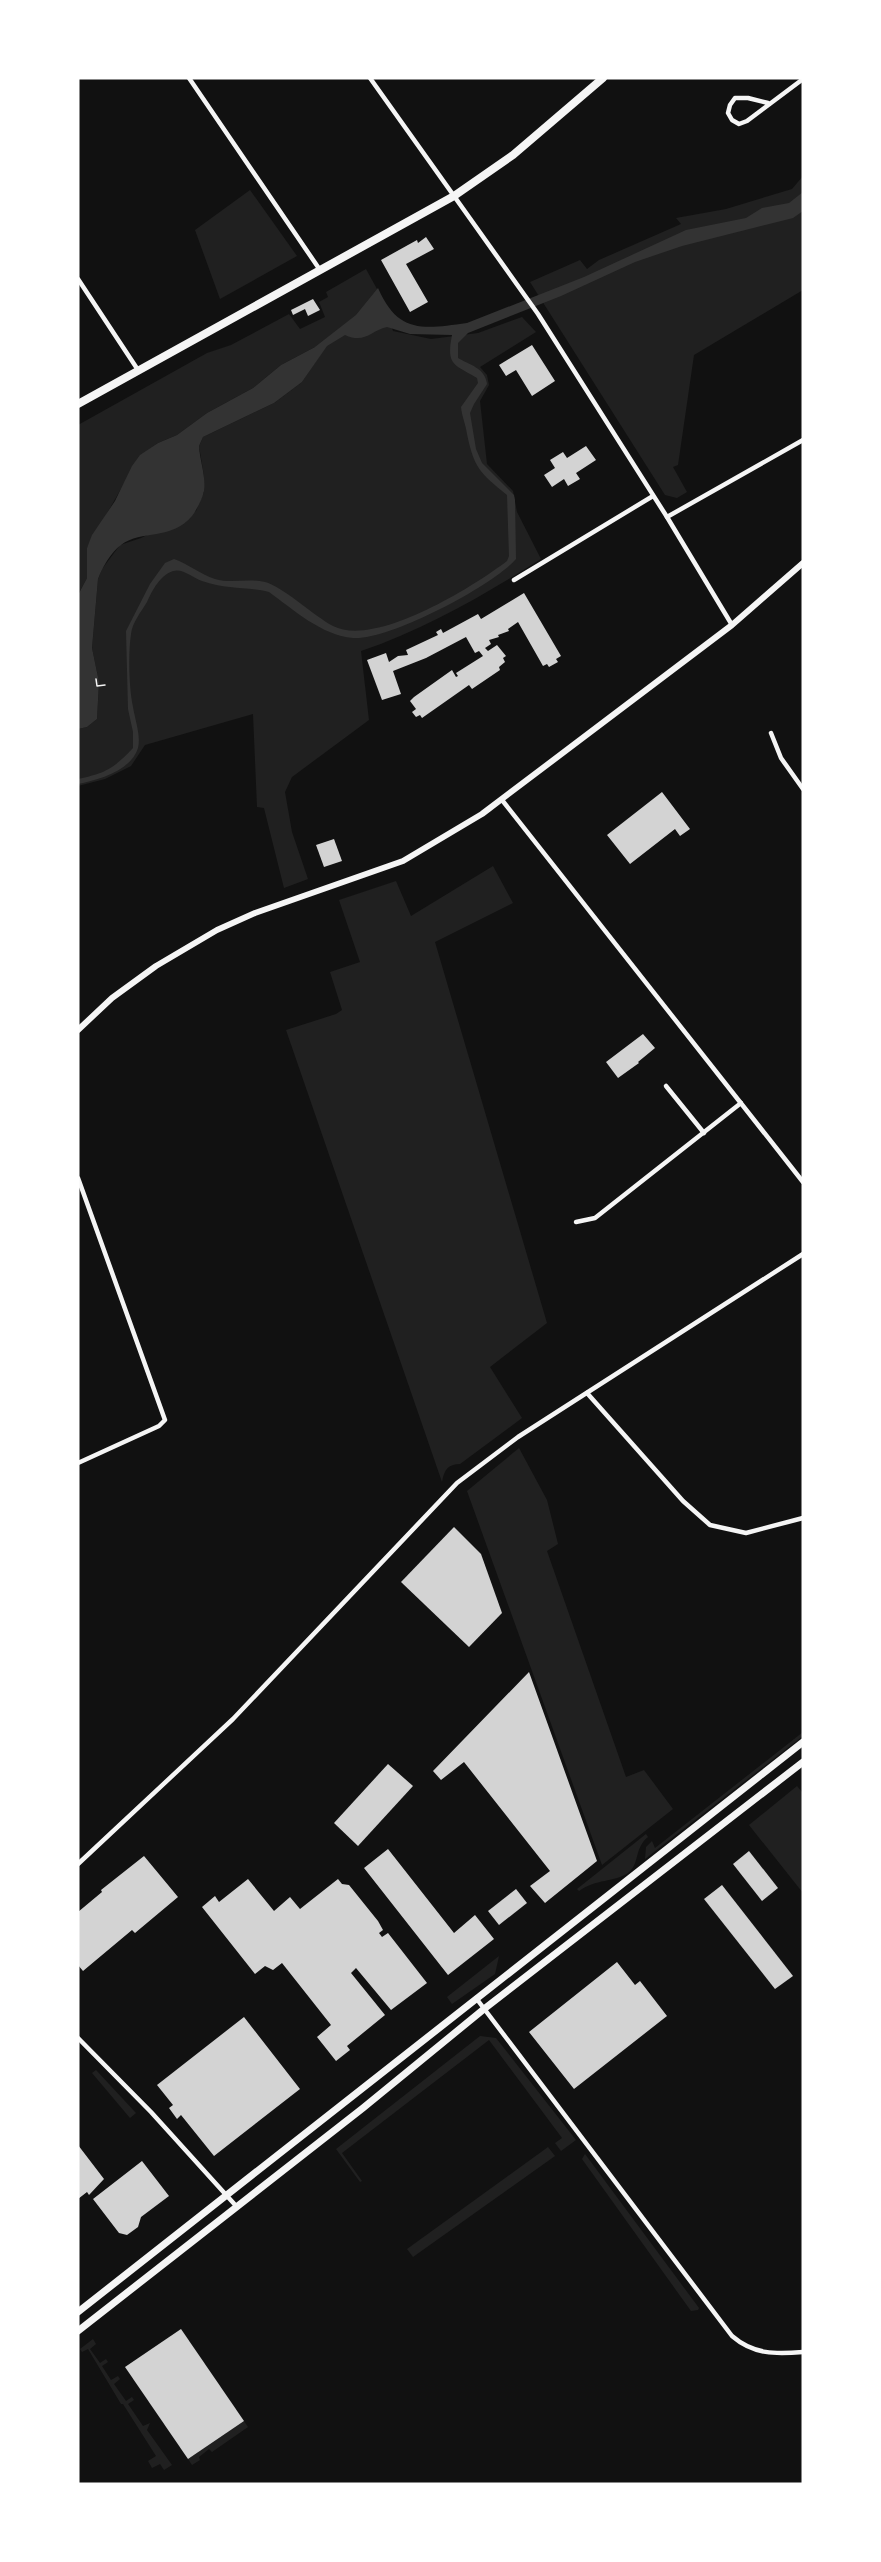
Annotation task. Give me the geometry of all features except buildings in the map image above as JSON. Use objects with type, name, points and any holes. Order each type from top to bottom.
[{"type":"main road","points":[[78,404],[454,196],[513,155],[603,78]]},
{"type":"main road","points":[[78,2312],[803,1742]]},
{"type":"main road","points":[[78,2331],[363,2108],[484,2009],[803,1762]]},
{"type":"street","points":[[189,78],[320,270]]},
{"type":"street","points":[[370,78],[538,314],[667,517],[732,625]]},
{"type":"street","points":[[768,103],[748,98],[735,98],[729,105],[728,113],[732,120],[739,124],[757,114],[768,103],[803,79]]},
{"type":"street","points":[[78,279],[138,370]]},
{"type":"street","points":[[667,517],[803,440]]},
{"type":"street","points":[[514,580],[653,496]]},
{"type":"street","points":[[78,1030],[112,998],[156,966],[217,930],[255,913],[403,861],[442,840],[502,800],[732,625],[803,563]]},
{"type":"street","points":[[771,733],[781,758],[803,789]]},
{"type":"street","points":[[502,800],[803,1182]]},
{"type":"street","points":[[666,1086],[704,1132]]},
{"type":"street","points":[[576,1222],[595,1218],[741,1103]]},
{"type":"street","points":[[796,1173],[803,1167]]},
{"type":"street","points":[[78,1178],[165,1420],[159,1426],[78,1463]]},
{"type":"street","points":[[78,1864],[233,1719],[457,1483],[508,1444],[803,1254]]},
{"type":"street","points":[[587,1393],[683,1501],[710,1525],[723,1530],[746,1533],[803,1518]]},
{"type":"street","points":[[476,1998],[732,2336],[747,2347],[765,2353],[803,2352]]},
{"type":"street","points":[[78,2038],[151,2112],[237,2207]]},
{"type":"path","points":[[96,680],[96,686],[105,685]]},
{"type":"shaded area","points":[[803,176],[803,290],[694,355],[678,465],[673,467],[687,492],[677,498],[665,495],[530,282],[580,260],[587,269],[599,260],[681,224],[676,218],[726,209],[792,189]]},
{"type":"shaded area","points":[[250,190],[297,256],[220,299],[195,230]]},
{"type":"shaded area","points":[[803,192],[803,211],[793,218],[682,246],[635,262],[561,296],[468,333],[458,343],[458,358],[480,371],[487,384],[470,413],[476,449],[482,463],[514,495],[515,500],[516,559],[504,570],[464,597],[390,631],[369,637],[353,638],[319,627],[269,592],[211,584],[177,570],[164,576],[154,588],[131,634],[130,681],[138,748],[128,763],[113,773],[78,784],[78,779],[102,772],[120,761],[133,748],[133,732],[128,709],[126,631],[150,584],[165,563],[174,559],[221,580],[265,582],[280,589],[333,626],[351,631],[373,629],[423,612],[491,572],[507,561],[509,556],[507,495],[484,475],[472,455],[461,407],[478,383],[477,378],[457,366],[451,359],[452,335],[410,334],[387,327],[358,338],[345,335],[327,346],[302,382],[274,403],[203,437],[199,446],[204,491],[192,516],[184,524],[166,532],[129,540],[117,548],[107,560],[98,579],[92,648],[99,682],[97,719],[87,727],[78,729],[78,595],[87,578],[87,548],[92,535],[115,501],[140,455],[158,443],[177,435],[207,413],[253,388],[281,365],[315,347],[356,315],[378,288],[394,314],[403,321],[425,327],[467,323],[584,277],[686,230],[746,218],[762,208],[789,203]]},
{"type":"shaded area","points":[[366,269],[377,289],[393,331],[431,339],[478,333],[522,317],[536,332],[480,367],[487,375],[489,385],[480,401],[487,464],[513,491],[517,512],[541,559],[454,610],[409,632],[361,651],[369,720],[292,777],[285,792],[292,832],[308,879],[284,888],[264,808],[257,807],[253,714],[145,745],[131,766],[105,779],[78,786],[78,729],[87,727],[97,719],[99,682],[92,648],[98,579],[102,569],[120,545],[141,538],[196,511],[204,492],[199,446],[203,437],[274,403],[302,382],[320,355],[315,347],[281,365],[253,388],[207,413],[177,435],[158,443],[140,456],[87,548],[87,578],[78,595],[78,425],[207,353],[231,345],[289,314],[300,329],[325,317],[319,302],[328,297],[326,292]]},
{"type":"shaded area","points":[[493,866],[513,903],[435,942],[547,1323],[490,1367],[522,1418],[460,1464],[445,1471],[442,1482],[286,1030],[342,1010],[330,972],[360,962],[339,900],[396,881],[411,916]]},
{"type":"shaded area","points":[[519,1448],[547,1500],[558,1544],[547,1551],[626,1777],[644,1770],[673,1809],[602,1865],[467,1491]]},
{"type":"shaded area","points":[[803,1732],[803,1736],[645,1859],[646,1847],[652,1841],[655,1848]]},
{"type":"shaded area","points":[[797,1786],[803,1793],[803,1893],[749,1825]]},
{"type":"shaded area","points":[[646,1834],[648,1837],[628,1873],[592,1884],[579,1891],[577,1889]]},
{"type":"shaded area","points":[[499,1956],[495,1974],[452,2004],[447,1997]]},
{"type":"shaded area","points":[[480,2036],[496,2038],[576,2140],[561,2151],[555,2143],[562,2138],[489,2040],[342,2153],[362,2181],[360,2182],[336,2149]]},
{"type":"shaded area","points":[[96,2070],[136,2113],[130,2118],[92,2073]]},
{"type":"shaded area","points":[[548,2147],[555,2156],[413,2257],[407,2249]]},
{"type":"shaded area","points":[[585,2154],[699,2308],[698,2310],[691,2311],[582,2159]]},
{"type":"shaded area","points":[[93,2339],[96,2344],[90,2349],[100,2363],[106,2359],[108,2362],[102,2366],[111,2380],[118,2376],[120,2379],[114,2384],[126,2401],[132,2397],[134,2400],[128,2404],[143,2426],[150,2423],[147,2430],[172,2465],[164,2470],[160,2464],[152,2468],[148,2461],[156,2456],[88,2349],[82,2352],[80,2349]]},
{"type":"shaded area","points":[[244,2421],[248,2427],[212,2452],[209,2449],[199,2457],[200,2460],[192,2465],[188,2459]]}]
